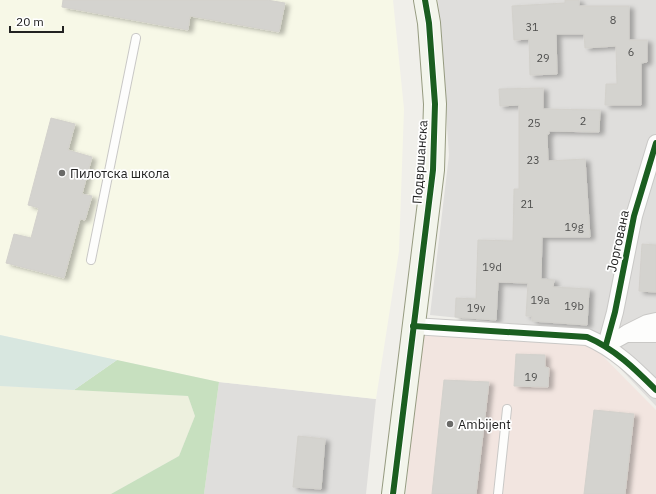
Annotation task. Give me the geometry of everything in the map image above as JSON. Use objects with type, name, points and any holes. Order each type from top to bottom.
[{"type":"street","name":"Подвршанска","points":[[393,494],[433,170],[435,104],[429,23],[425,0]]},
{"type":"street","name":"Јоргована","points":[[606,345],[615,312],[634,216],[656,142]]},
{"type":"street","points":[[606,345],[647,323],[656,321]]},
{"type":"street","points":[[413,326],[587,338],[606,345],[637,371],[656,390]]},
{"type":"street","points":[[626,334],[656,334]]},
{"type":"lane","points":[[91,260],[136,38]]},
{"type":"lane","points":[[498,494],[507,409]]},
{"type":"shaded area","points":[[0,0],[393,0],[404,109],[399,251],[376,399],[219,382],[0,335]]},
{"type":"shaded area","points":[[438,0],[656,0],[656,406],[584,331],[430,315],[449,155]]},
{"type":"shaded area","points":[[420,331],[588,341],[656,410],[656,494],[406,494]]},
{"type":"shaded area","points":[[0,335],[117,360],[74,390],[0,386]]},
{"type":"shaded area","points":[[219,382],[376,399],[366,494],[204,494]]},
{"type":"shaded area","points":[[0,386],[188,396],[195,416],[179,456],[111,494],[0,494]]},
{"type":"green space","points":[[117,360],[219,382],[204,494],[111,494],[179,456],[195,416],[188,396],[74,390]]},
{"type":"building","points":[[63,0],[267,0],[285,3],[279,32],[190,16],[188,30],[62,7]]},
{"type":"building","points":[[565,0],[579,0],[579,6],[629,6],[629,40],[647,40],[647,62],[641,63],[641,105],[605,105],[606,84],[617,84],[616,46],[585,48],[584,34],[556,34],[557,74],[530,75],[529,39],[514,40],[512,6],[565,3]]},
{"type":"building","points":[[543,88],[543,109],[600,110],[599,132],[549,131],[549,134],[547,134],[548,161],[585,159],[590,237],[542,237],[541,279],[554,280],[553,287],[589,289],[587,325],[532,321],[532,316],[526,316],[528,283],[498,282],[496,320],[455,317],[456,298],[476,299],[478,240],[513,241],[514,189],[519,189],[519,105],[500,106],[499,89]]},
{"type":"building","points":[[51,118],[75,124],[68,150],[92,157],[82,194],[92,196],[85,220],[80,219],[64,278],[6,263],[14,234],[31,238],[39,208],[28,205]]},
{"type":"building","points":[[642,244],[656,245],[656,292],[639,291]]},
{"type":"building","points":[[516,354],[545,355],[545,367],[549,368],[548,387],[514,386]]},
{"type":"building","points":[[444,380],[489,382],[476,494],[432,494]]},
{"type":"building","points":[[594,410],[634,414],[625,494],[584,494]]},
{"type":"building","points":[[298,436],[325,439],[321,489],[293,487]]},
{"type":"cycle path","points":[[393,494],[433,170],[435,104],[429,23],[425,0]]},
{"type":"cycle path","points":[[606,345],[615,312],[634,216],[656,143]]},
{"type":"cycle path","points":[[413,326],[587,337],[607,347],[632,367],[656,390]]},
{"type":"place","name":"Пилотска школа","points":[[62,173]]},
{"type":"place","name":"Ambijent","points":[[450,424]]}]
